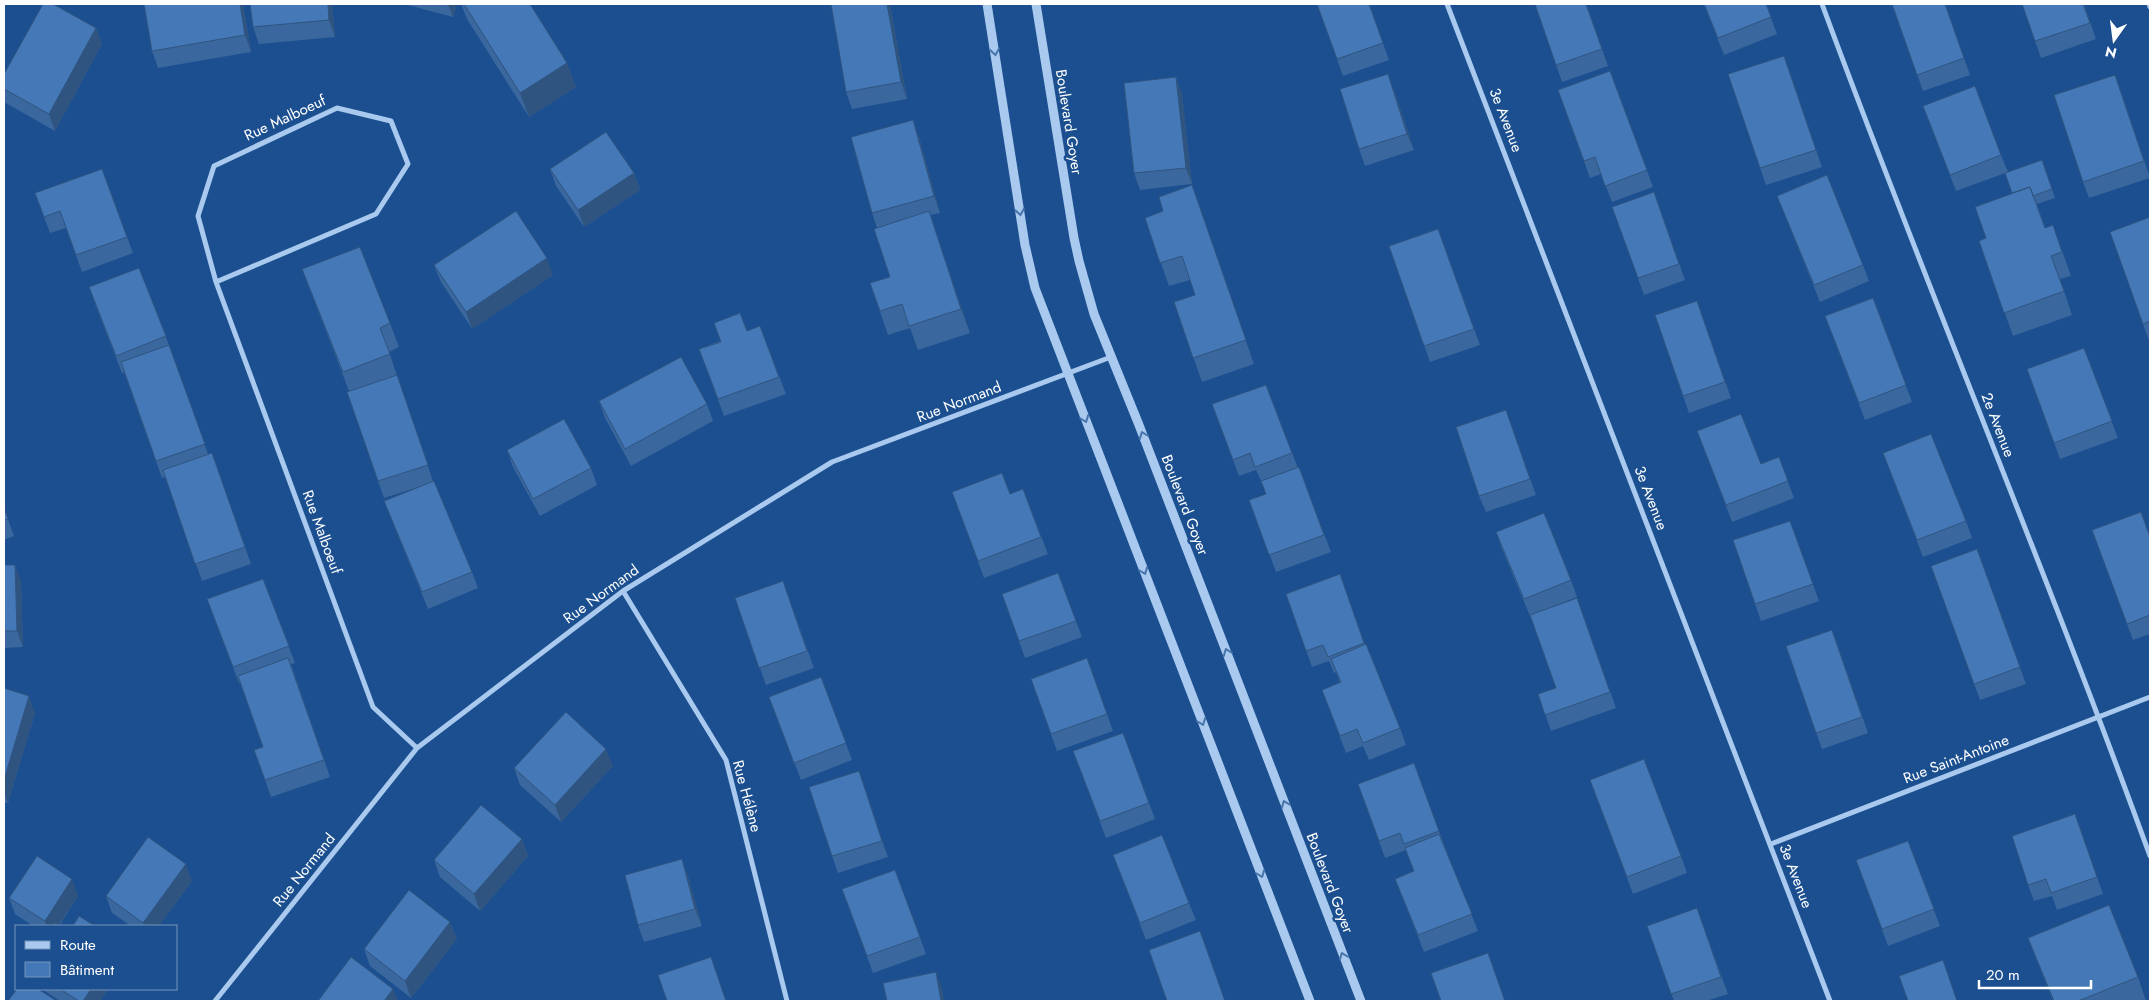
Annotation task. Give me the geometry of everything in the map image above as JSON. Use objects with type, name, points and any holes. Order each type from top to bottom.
[{"type":"street","points":[[987,4],[1030,268],[1043,314],[1068,374],[1310,1001]]},
{"type":"street","name":"Boulevard Goyer","points":[[1036,4],[1078,261],[1094,314],[1139,425],[1361,1001]]},
{"type":"street","name":"3e Avenue","points":[[1448,4],[1830,1001]]},
{"type":"street","name":"2e Avenue","points":[[1822,4],[1872,138],[2099,717],[2150,856]]},
{"type":"street","name":"Rue Malboeuf","points":[[216,282],[376,214],[408,164],[391,122],[337,108],[214,166],[198,216],[216,282],[373,706],[417,748]]},
{"type":"street","name":"Rue Normand","points":[[215,1001],[417,748],[623,591],[832,462],[1111,357]]},
{"type":"street","name":"Rue Hélène","points":[[623,591],[726,760],[787,1001]]},
{"type":"street","name":"Rue Saint-Antoine","points":[[1771,844],[2150,697]]},
{"type":"building","points":[[43,4],[53,4],[96,28],[49,114],[4,89],[4,74]]},
{"type":"building","points":[[144,4],[240,4],[245,35],[152,51]]},
{"type":"building","points":[[250,4],[328,4],[329,20],[253,27]]},
{"type":"building","points":[[464,4],[530,4],[567,63],[520,93]]},
{"type":"building","points":[[831,4],[887,4],[901,82],[846,92]]},
{"type":"building","points":[[1317,4],[1369,4],[1383,43],[1337,59]]},
{"type":"building","points":[[1535,4],[1586,4],[1602,49],[1556,65]]},
{"type":"building","points":[[1704,4],[1766,4],[1771,17],[1718,38]]},
{"type":"building","points":[[1892,4],[1945,4],[1964,58],[1917,75]]},
{"type":"building","points":[[2022,4],[2083,4],[2090,23],[2035,41]]},
{"type":"building","points":[[1784,56],[1816,150],[1760,168],[1728,74]]},
{"type":"building","points":[[1610,71],[1647,170],[1605,186],[1595,157],[1584,161],[1558,90]]},
{"type":"building","points":[[1388,74],[1407,134],[1359,149],[1340,89]]},
{"type":"building","points":[[2115,75],[2144,161],[2083,182],[2054,95]]},
{"type":"building","points":[[1176,77],[1186,168],[1134,173],[1124,83]]},
{"type":"building","points":[[1975,86],[2001,155],[1950,175],[1923,106]]},
{"type":"building","points":[[913,120],[934,196],[872,213],[851,137]]},
{"type":"building","points":[[606,132],[634,173],[578,210],[550,169]]},
{"type":"building","points":[[2042,160],[2052,189],[2033,196],[2030,187],[2012,193],[2005,173]]},
{"type":"building","points":[[102,169],[127,237],[76,255],[60,211],[44,217],[35,193]]},
{"type":"building","points":[[1827,175],[1863,265],[1814,285],[1777,196]]},
{"type":"building","points":[[1192,185],[1246,340],[1193,358],[1174,302],[1195,295],[1182,256],[1160,263],[1145,218],[1163,211],[1159,197]]},
{"type":"building","points":[[2030,187],[2045,228],[2053,225],[2062,252],[2051,256],[2064,291],[2004,313],[1979,241],[1986,238],[1975,207]]},
{"type":"building","points":[[1654,192],[1679,264],[1638,278],[1612,207]]},
{"type":"building","points":[[516,211],[547,258],[466,312],[434,265]]},
{"type":"building","points":[[929,211],[961,309],[909,326],[902,304],[880,311],[870,283],[890,277],[874,229]]},
{"type":"building","points":[[2150,217],[2150,321],[2143,324],[2110,232]]},
{"type":"building","points":[[1438,229],[1474,329],[1424,346],[1389,246]]},
{"type":"building","points":[[360,247],[390,323],[380,328],[390,354],[343,372],[302,269]]},
{"type":"building","points":[[139,268],[166,336],[116,356],[89,287]]},
{"type":"building","points":[[1873,298],[1906,385],[1859,403],[1825,316]]},
{"type":"building","points":[[1697,301],[1725,382],[1683,396],[1655,315]]},
{"type":"building","points":[[740,313],[747,331],[760,326],[779,377],[718,399],[699,349],[721,342],[714,323]]},
{"type":"building","points":[[169,345],[205,444],[156,461],[121,362]]},
{"type":"building","points":[[2084,348],[2112,421],[2054,443],[2027,369]]},
{"type":"building","points":[[681,357],[707,404],[625,449],[599,401]]},
{"type":"building","points":[[397,375],[428,465],[378,481],[347,392]]},
{"type":"building","points":[[1266,385],[1292,453],[1255,467],[1250,453],[1233,460],[1212,404]]},
{"type":"building","points":[[1506,410],[1530,479],[1479,496],[1456,427]]},
{"type":"building","points":[[1741,414],[1761,464],[1779,457],[1788,481],[1726,505],[1697,431]]},
{"type":"building","points":[[564,419],[591,468],[533,499],[507,450]]},
{"type":"building","points":[[1931,434],[1966,521],[1917,540],[1883,453]]},
{"type":"building","points":[[212,453],[245,547],[195,564],[163,470]]},
{"type":"building","points":[[1299,467],[1324,535],[1269,555],[1249,500],[1266,494],[1261,481]]},
{"type":"building","points":[[1002,473],[1010,494],[1023,489],[1041,537],[978,561],[952,492]]},
{"type":"building","points":[[434,481],[472,572],[422,592],[384,501]]},
{"type":"building","points":[[4,508],[8,519],[4,520]]},
{"type":"building","points":[[2141,512],[2150,537],[2150,615],[2127,624],[2092,530]]},
{"type":"building","points":[[1544,513],[1571,580],[1524,599],[1496,532]]},
{"type":"building","points":[[1790,521],[1813,584],[1755,604],[1733,540]]},
{"type":"building","points":[[1977,549],[2020,667],[1974,684],[1931,566]]},
{"type":"building","points":[[4,565],[15,565],[17,631],[4,631]]},
{"type":"building","points":[[1058,573],[1076,621],[1019,641],[1002,594]]},
{"type":"building","points":[[1340,574],[1364,643],[1328,657],[1323,645],[1306,651],[1286,594]]},
{"type":"building","points":[[263,579],[289,646],[233,667],[207,599]]},
{"type":"building","points":[[783,581],[807,651],[759,668],[735,598]]},
{"type":"building","points":[[1577,598],[1610,692],[1545,715],[1538,694],[1556,688],[1530,615]]},
{"type":"building","points":[[1832,630],[1862,717],[1816,733],[1786,646]]},
{"type":"building","points":[[1366,644],[1400,728],[1363,743],[1357,729],[1340,736],[1322,690],[1341,682],[1331,659]]},
{"type":"building","points":[[288,658],[324,760],[265,780],[254,750],[263,747],[238,676]]},
{"type":"building","points":[[1087,658],[1107,714],[1051,734],[1031,679]]},
{"type":"building","points":[[821,677],[846,743],[794,763],[769,697]]},
{"type":"building","points":[[4,688],[29,696],[4,780]]},
{"type":"building","points":[[566,712],[606,749],[555,805],[514,768]]},
{"type":"building","points":[[1123,733],[1149,803],[1100,821],[1073,751]]},
{"type":"building","points":[[1644,759],[1681,856],[1627,877],[1590,780]]},
{"type":"building","points":[[1414,763],[1439,831],[1404,844],[1400,833],[1379,841],[1358,784]]},
{"type":"building","points":[[859,771],[882,841],[832,856],[809,787]]},
{"type":"building","points":[[481,805],[522,839],[474,894],[434,860]]},
{"type":"building","points":[[2075,814],[2097,877],[2051,893],[2046,879],[2028,885],[2012,836]]},
{"type":"building","points":[[1439,834],[1472,914],[1418,935],[1395,879],[1414,871],[1405,848]]},
{"type":"building","points":[[1162,835],[1189,903],[1140,923],[1113,855]]},
{"type":"building","points":[[148,837],[186,864],[143,923],[106,896]]},
{"type":"building","points":[[1908,841],[1934,909],[1882,929],[1856,860]]},
{"type":"building","points":[[37,856],[72,879],[45,921],[9,898]]},
{"type":"building","points":[[682,859],[695,909],[638,925],[625,875]]},
{"type":"building","points":[[895,870],[920,937],[867,956],[842,889]]},
{"type":"building","points":[[409,890],[450,922],[405,981],[364,949]]},
{"type":"building","points":[[2109,905],[2138,977],[2078,1001],[2054,1001],[2028,938]]},
{"type":"building","points":[[1697,908],[1721,977],[1671,994],[1647,926]]},
{"type":"building","points":[[79,916],[93,925],[74,925]]},
{"type":"building","points":[[1200,931],[1225,1001],[1167,1001],[1149,950]]},
{"type":"building","points":[[1488,953],[1505,1001],[1441,1001],[1431,973]]},
{"type":"building","points":[[351,957],[393,989],[384,1001],[318,1001]]},
{"type":"building","points":[[711,957],[726,1001],[667,1001],[658,975]]},
{"type":"building","points":[[1943,960],[1957,1001],[1908,1001],[1899,976]]},
{"type":"building","points":[[936,972],[941,1001],[887,1001],[883,983]]},
{"type":"building","points":[[16,990],[40,990],[57,1001],[8,1001]]},
{"type":"building","points":[[62,990],[90,990],[83,1001],[79,1001]]}]
